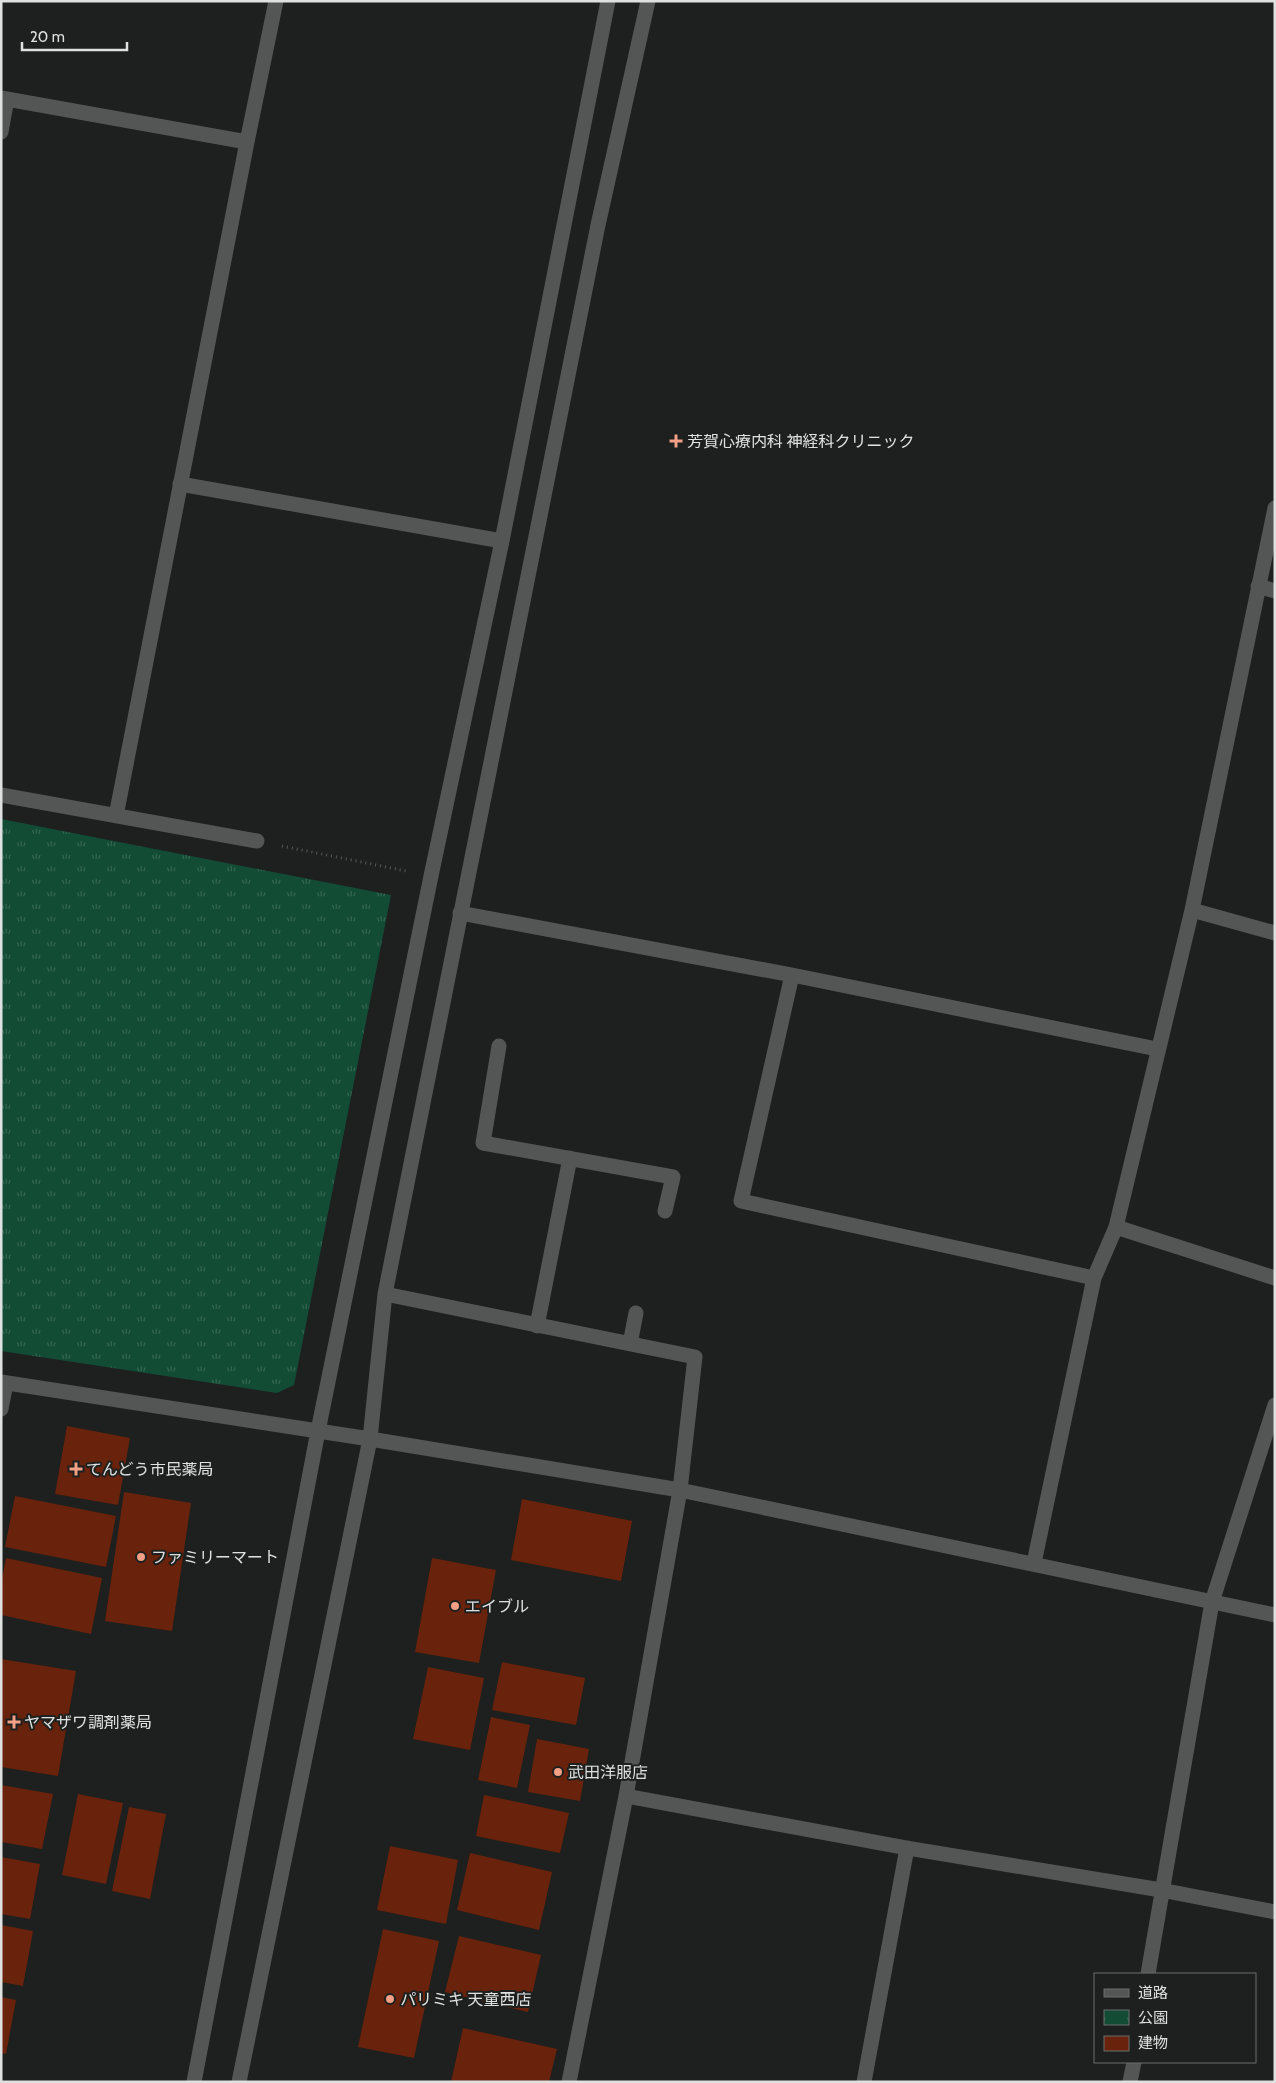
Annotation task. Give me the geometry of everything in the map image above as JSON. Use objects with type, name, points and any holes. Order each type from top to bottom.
[{"type":"street","points":[[116,816],[276,1]]},
{"type":"street","points":[[194,2082],[318,1431],[431,876],[502,540],[608,1]]},
{"type":"street","points":[[239,2082],[370,1439],[385,1294],[598,224],[648,1]]},
{"type":"street","points":[[1,132],[4,99],[247,142]]},
{"type":"street","points":[[180,484],[502,540]]},
{"type":"street","points":[[1034,1563],[1094,1278],[1116,1227],[1157,1049],[1192,910],[1275,508]]},
{"type":"street","points":[[1258,586],[1275,591]]},
{"type":"street","points":[[1,795],[257,841]]},
{"type":"street","points":[[1192,910],[1275,933]]},
{"type":"street","points":[[460,913],[792,975],[1157,1049]]},
{"type":"street","points":[[792,975],[741,1201],[1094,1278]]},
{"type":"street","points":[[500,1046],[483,1143],[673,1176],[665,1211]]},
{"type":"street","points":[[537,1326],[570,1158]]},
{"type":"street","points":[[1116,1227],[1275,1278]]},
{"type":"street","points":[[385,1294],[537,1326],[695,1356],[680,1490],[626,1796],[569,2082]]},
{"type":"street","points":[[630,1344],[636,1313]]},
{"type":"street","points":[[1,1409],[4,1382],[370,1439],[680,1490],[1275,1615]]},
{"type":"street","points":[[1148,1973],[1212,1602],[1275,1405]]},
{"type":"street","points":[[626,1796],[907,1848],[1161,1890],[1275,1912]]},
{"type":"street","points":[[864,2082],[907,1848]]},
{"type":"street","points":[[1130,2082],[1134,2063]]},
{"type":"path","points":[[257,841],[431,876]]},
{"type":"green space","points":[[1,819],[391,895],[294,1385],[277,1393],[1,1351]]},
{"type":"building","points":[[67,1426],[130,1438],[118,1505],[55,1494]]},
{"type":"building","points":[[124,1492],[191,1503],[172,1631],[105,1621]]},
{"type":"building","points":[[15,1496],[116,1516],[106,1567],[5,1547]]},
{"type":"building","points":[[522,1499],[632,1521],[621,1581],[511,1560]]},
{"type":"building","points":[[6,1558],[102,1578],[91,1634],[1,1615],[1,1583]]},
{"type":"building","points":[[432,1558],[496,1570],[479,1663],[415,1652]]},
{"type":"building","points":[[1,1659],[76,1671],[58,1776],[1,1767]]},
{"type":"building","points":[[502,1662],[585,1678],[576,1725],[492,1710]]},
{"type":"building","points":[[428,1667],[484,1678],[470,1750],[413,1739]]},
{"type":"building","points":[[491,1717],[530,1725],[517,1788],[478,1780]]},
{"type":"building","points":[[537,1739],[589,1749],[580,1801],[528,1792]]},
{"type":"building","points":[[1,1785],[53,1794],[42,1849],[1,1842]]},
{"type":"building","points":[[78,1794],[123,1803],[106,1884],[62,1875]]},
{"type":"building","points":[[484,1795],[569,1813],[560,1853],[476,1836]]},
{"type":"building","points":[[129,1807],[166,1814],[150,1899],[112,1891]]},
{"type":"building","points":[[390,1846],[458,1860],[446,1924],[377,1910]]},
{"type":"building","points":[[470,1853],[552,1872],[539,1930],[457,1910]]},
{"type":"building","points":[[1,1857],[40,1864],[30,1919],[1,1914]]},
{"type":"building","points":[[1,1925],[33,1931],[23,1986],[1,1982]]},
{"type":"building","points":[[383,1929],[439,1941],[414,2058],[358,2047]]},
{"type":"building","points":[[459,1936],[541,1955],[528,2012],[445,1992]]},
{"type":"building","points":[[1,1997],[16,2000],[6,2054],[1,2053]]},
{"type":"building","points":[[463,2028],[557,2049],[549,2082],[451,2082]]},
{"type":"place","name":"芳賀心療内科 神経科クリニック","points":[[676,441]]},
{"type":"place","name":"てんどう市民薬局","points":[[76,1469]]},
{"type":"place","name":"ファミリーマート","points":[[141,1557]]},
{"type":"place","name":"エイブル","points":[[455,1606]]},
{"type":"place","name":"ヤマザワ調剤薬局","points":[[14,1722]]},
{"type":"place","name":"武田洋服店","points":[[558,1772]]},
{"type":"place","name":"パリミキ 天童西店","points":[[390,1999]]}]
